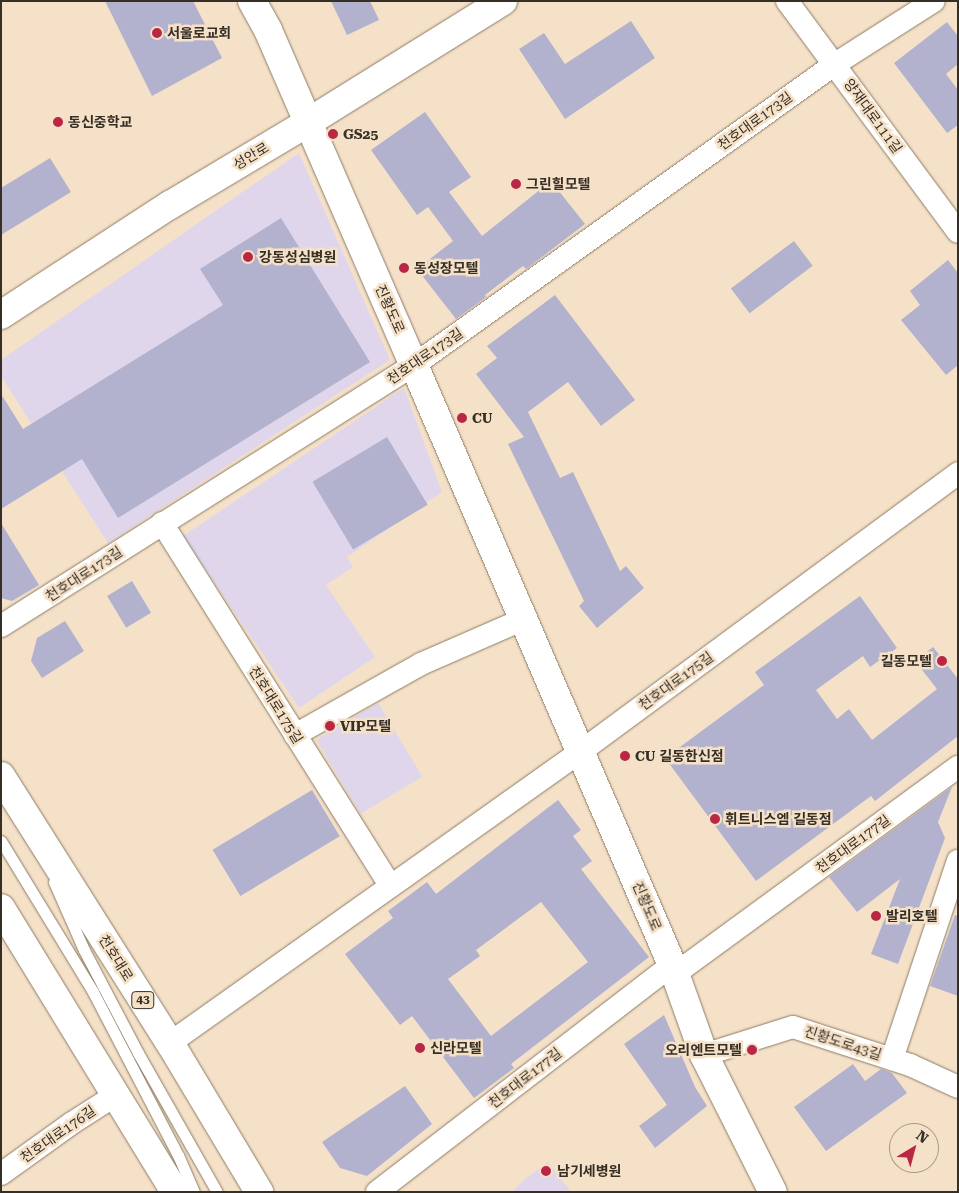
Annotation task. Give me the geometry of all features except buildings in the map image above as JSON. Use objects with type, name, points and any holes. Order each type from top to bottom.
[{"type":"main road","name":"진황도로","points":[[252,1],[268,30],[524,619],[674,969],[704,1055],[773,1192]]},
{"type":"main road","name":"성안로","points":[[1,315],[170,205],[307,123],[503,1]]},
{"type":"main road","name":"천호대로","points":[[1,776],[170,1043],[259,1192]]},
{"type":"main road","points":[[1,908],[175,1192]]},
{"type":"street","name":"양재대로111길","points":[[787,1],[958,232]]},
{"type":"street","name":"천호대로173길","points":[[1,626],[414,365],[835,64],[934,1]]},
{"type":"street","name":"천호대로175길","points":[[170,1043],[580,752],[958,474]]},
{"type":"street","name":"천호대로175길","points":[[162,523],[391,886]]},
{"type":"street","points":[[295,735],[421,664],[524,619]]},
{"type":"street","name":"천호대로177길","points":[[377,1192],[674,969],[958,767]]},
{"type":"street","points":[[892,1059],[958,861]]},
{"type":"street","name":"진황도로43길","points":[[704,1055],[793,1028],[956,1079]]},
{"type":"street","name":"천호대로176길","points":[[1,1174],[72,1123],[116,1095]]},
{"type":"lane","points":[[23,811],[84,950],[138,1053],[218,1192]]},
{"type":"lane","points":[[1,842],[93,992],[178,1155],[194,1192]]},
{"type":"shaded area","name":"강동성심병원","points":[[299,153],[390,360],[108,543],[1,376],[1,360]]},
{"type":"shaded area","points":[[404,388],[442,492],[347,557],[353,567],[326,585],[375,657],[299,708],[183,536]]},
{"type":"shaded area","points":[[378,703],[422,777],[361,814],[316,740]]},
{"type":"shaded area","name":"남기세병원","points":[[548,1162],[571,1192],[512,1192],[525,1179]]},
{"type":"place","name":"서울로교회","points":[[157,33]]},
{"type":"place","name":"동신중학교","points":[[58,122]]},
{"type":"place","name":"GS25","points":[[333,134]]},
{"type":"place","name":"그린힐모텔","points":[[516,184]]},
{"type":"place","name":"강동성심병원","points":[[248,257]]},
{"type":"place","name":"동성장모텔","points":[[404,268]]},
{"type":"place","name":"CU","points":[[462,418]]},
{"type":"place","name":"길동모텔","points":[[942,661]]},
{"type":"place","name":"VIP모텔","points":[[330,726]]},
{"type":"place","name":"CU 길동한신점","points":[[625,756]]},
{"type":"place","name":"휘트니스엠 길동점","points":[[715,819]]},
{"type":"place","name":"발리호텔","points":[[876,916]]},
{"type":"place","name":"신라모텔","points":[[420,1048]]},
{"type":"place","name":"오리엔트모텔","points":[[752,1050]]},
{"type":"place","name":"남기세병원","points":[[546,1171]]}]
